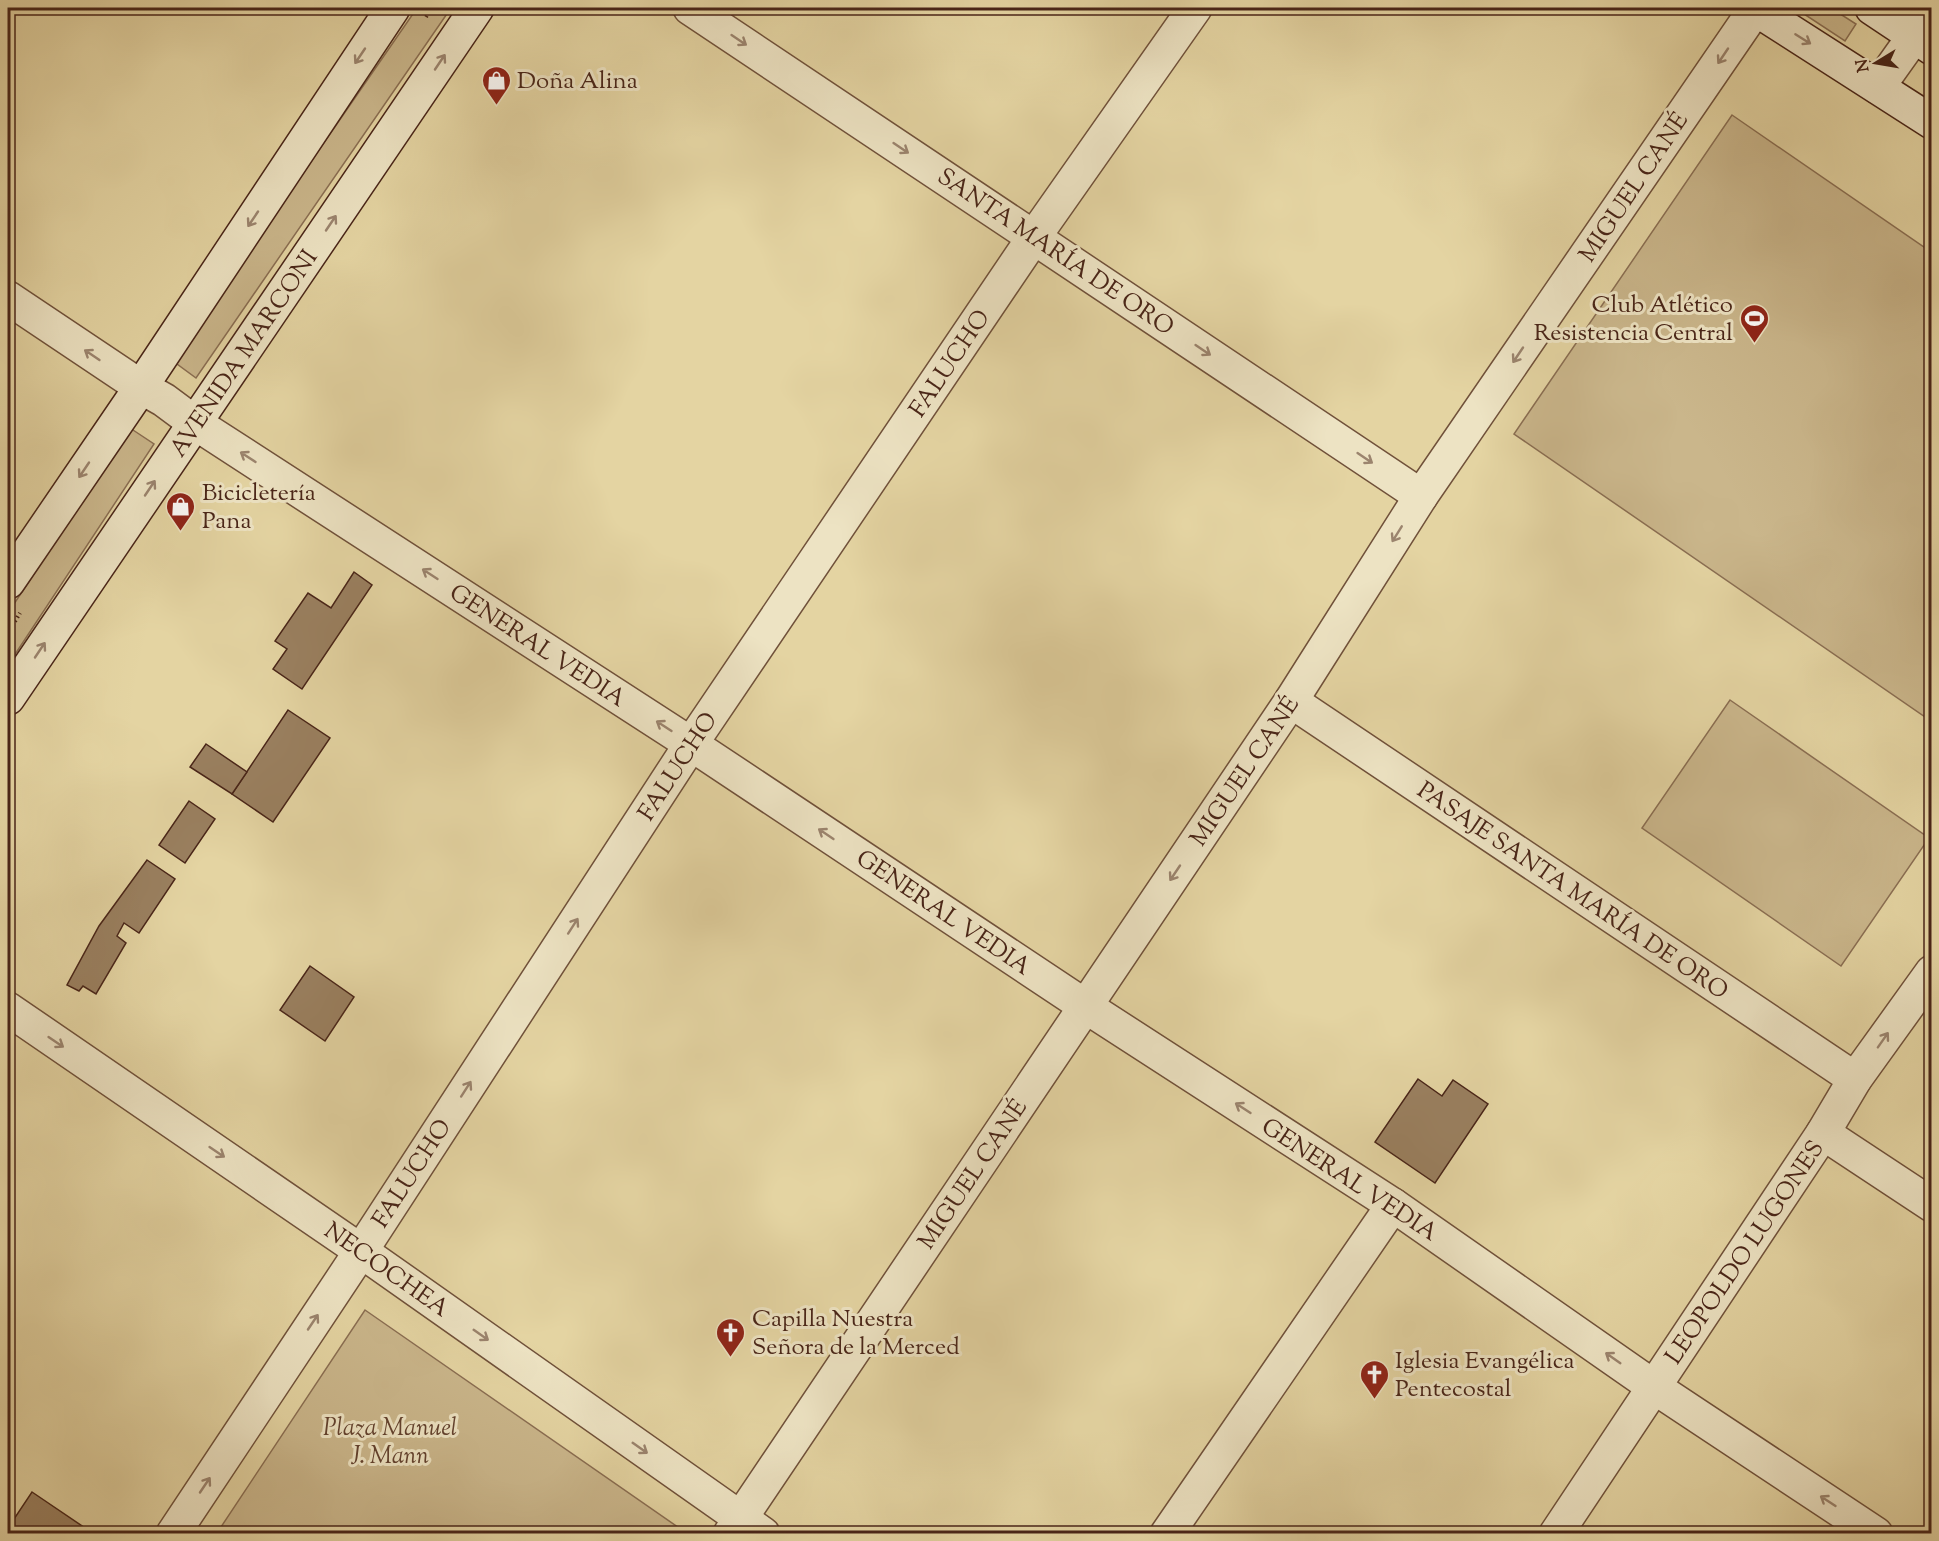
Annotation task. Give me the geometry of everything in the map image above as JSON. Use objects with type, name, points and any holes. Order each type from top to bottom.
[{"type":"street","points":[[8,582],[141,387],[393,8]]},
{"type":"street","name":"AVENIDA MARCONI","points":[[8,698],[477,8]]},
{"type":"street","name":"SANTA MARÍA DE ORO","points":[[690,8],[1421,496]]},
{"type":"street","name":"FALUCHO","points":[[173,1533],[361,1251],[691,744],[1035,237],[1195,8]]},
{"type":"street","points":[[1755,8],[1932,122]]},
{"type":"street","name":"MIGUEL CANÉ","points":[[745,1529],[1085,1006],[1291,701],[1421,496],[1755,8]]},
{"type":"street","points":[[1872,8],[1926,32],[1878,87]]},
{"type":"street","name":"GENERAL VEDIA","points":[[8,298],[195,423],[691,744],[1085,1006],[1393,1205],[1654,1387],[1876,1533]]},
{"type":"street","name":"PASAJE SANTA MARÍA DE ORO","points":[[1291,701],[1856,1079]]},
{"type":"street","name":"LEOPOLDO LUGONES","points":[[1556,1533],[1823,1133],[1856,1079],[1932,972]]},
{"type":"street","name":"NECOCHEA","points":[[8,1009],[361,1251],[745,1529]]},
{"type":"street","points":[[1823,1133],[1932,1205]]},
{"type":"street","points":[[1167,1533],[1393,1205]]},
{"type":"green space","points":[[417,8],[451,8],[196,378],[173,361]]},
{"type":"green space","points":[[1808,8],[1831,8],[1856,24],[1845,41],[1804,14]]},
{"type":"green space","name":"Club Atlético Resistencia Central","points":[[1732,115],[1931,252],[1931,721],[1514,434]]},
{"type":"green space","points":[[130,428],[154,444],[8,665],[8,613]]},
{"type":"green space","points":[[1730,700],[1929,838],[1841,966],[1642,828]]},
{"type":"green space","name":"Plaza Manuel J. Mann","points":[[365,1310],[685,1532],[217,1533]]},
{"type":"building","points":[[354,572],[372,585],[302,689],[273,669],[287,649],[275,641],[308,593],[331,608]]},
{"type":"building","points":[[288,710],[330,738],[273,822],[232,794]]},
{"type":"building","points":[[206,744],[247,772],[232,794],[190,767]]},
{"type":"building","points":[[189,801],[215,819],[185,863],[159,845]]},
{"type":"building","points":[[147,860],[175,879],[139,933],[124,923],[117,936],[126,943],[96,994],[83,986],[79,991],[67,985],[99,926]]},
{"type":"building","points":[[310,966],[354,997],[325,1041],[280,1010]]},
{"type":"building","points":[[1418,1079],[1442,1096],[1453,1080],[1488,1104],[1435,1183],[1375,1142]]},
{"type":"building","points":[[32,1492],[94,1534],[8,1534],[8,1528]]},
{"type":"place","name":"Doña Alina","points":[[496,106]]},
{"type":"place","name":"Club Atlético Resistencia Central","points":[[1754,344]]},
{"type":"place","name":"Bicicletería Pana","points":[[181,532]]},
{"type":"place","name":"Capilla Nuestra Señora de la Merced","points":[[731,1358]]},
{"type":"place","name":"Iglesia Evangélica Pentecostal","points":[[1374,1400]]}]
